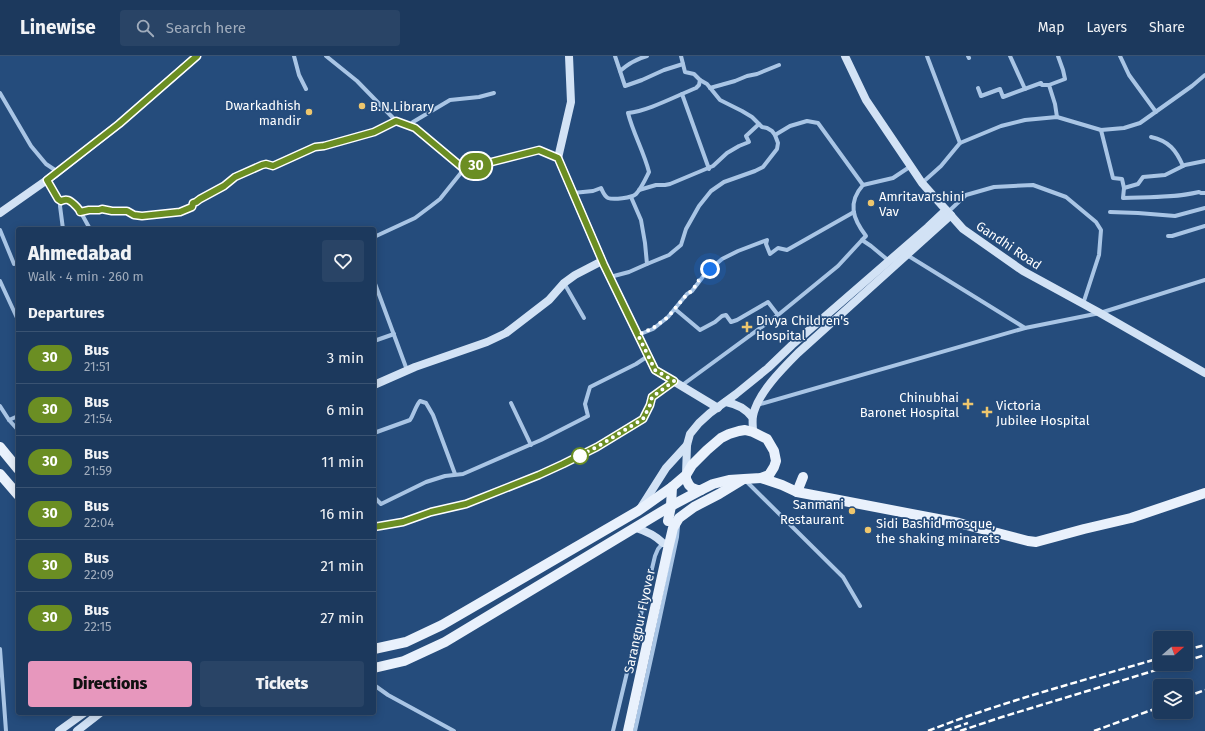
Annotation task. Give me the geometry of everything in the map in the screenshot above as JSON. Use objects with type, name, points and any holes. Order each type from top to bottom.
[{"type":"main road","points":[[0,213],[58,172],[119,124],[197,56]]},
{"type":"main road","points":[[569,56],[571,102],[558,158],[602,261],[655,370],[718,408]]},
{"type":"main road","name":"Gandhi Road","points":[[845,56],[866,100],[910,166],[922,183],[964,229],[1023,271],[1205,373]]},
{"type":"main road","points":[[753,432],[752,417],[756,405],[777,374],[798,353],[907,255],[948,212]]},
{"type":"main road","points":[[701,490],[693,489],[686,479],[687,445],[690,434],[699,423],[768,368],[792,345],[928,227],[948,212]]},
{"type":"main road","points":[[376,383],[407,370],[487,342],[506,333],[549,300],[564,283],[575,275],[602,261]]},
{"type":"main road","points":[[726,402],[743,408],[752,417]]},
{"type":"main road","points":[[376,649],[406,642],[442,625],[638,511],[686,475],[698,459],[721,438],[746,430],[753,432],[767,440],[774,451],[776,461],[774,467],[768,475],[761,478],[729,480],[713,484],[671,506],[445,642],[404,661],[376,668]]},
{"type":"main road","points":[[638,511],[666,468],[687,445]]},
{"type":"main road","points":[[0,447],[16,467]]},
{"type":"main road","points":[[0,474],[16,493]]},
{"type":"main road","points":[[797,492],[803,477]]},
{"type":"main road","points":[[761,478],[797,492],[959,523],[1019,540],[1036,542],[1084,528],[1131,518],[1205,493]]},
{"type":"main road","points":[[674,521],[694,507],[744,479]]},
{"type":"main road","name":"Sarangpur Flyover","points":[[628,731],[665,546],[674,521],[671,506],[672,487]]},
{"type":"main road","points":[[636,528],[647,532],[658,539],[665,546]]},
{"type":"main road","points":[[59,731],[81,715]]},
{"type":"main road","points":[[77,731],[97,715]]},
{"type":"street","points":[[294,56],[299,75],[306,89]]},
{"type":"street","points":[[326,56],[357,81],[396,121],[415,128],[464,169]]},
{"type":"street","points":[[615,56],[625,86],[683,64]]},
{"type":"street","points":[[620,72],[625,66],[647,56]]},
{"type":"street","points":[[610,277],[629,272],[669,255],[681,246],[686,229],[710,190],[724,182],[763,167],[777,149],[778,143],[772,131],[762,127],[742,111],[720,100],[707,84],[694,74],[685,72],[681,56]]},
{"type":"street","points":[[927,56],[960,143]]},
{"type":"street","points":[[1010,56],[1025,89]]},
{"type":"street","points":[[978,88],[981,96],[1000,89],[1002,97],[1041,83],[1042,85],[1049,85],[1065,79],[1058,56]]},
{"type":"street","points":[[1120,56],[1129,75],[1156,112]]},
{"type":"street","points":[[710,88],[757,74],[779,65]]},
{"type":"street","points":[[922,183],[940,166],[960,143],[1001,126],[1025,120],[1058,116],[1101,130],[1124,128],[1140,123],[1205,75]]},
{"type":"street","points":[[573,193],[593,191],[601,188],[604,195],[609,199],[631,197],[636,195],[649,172],[644,154],[630,123],[628,113],[641,110],[696,88],[699,85],[700,80]]},
{"type":"street","points":[[1049,85],[1058,116]]},
{"type":"street","points":[[0,93],[31,146],[46,164],[58,172]]},
{"type":"street","points":[[409,126],[413,122],[450,100],[479,97],[494,93]]},
{"type":"street","points":[[682,94],[709,169]]},
{"type":"street","points":[[80,212],[102,209],[127,211],[134,215],[142,216],[180,212],[192,207],[193,203],[224,186],[235,177],[262,165],[266,164],[273,166],[315,147],[324,146],[374,132],[396,121]]},
{"type":"street","points":[[775,135],[790,126],[807,121],[818,123],[863,185]]},
{"type":"street","points":[[639,190],[656,185],[670,184],[709,169],[717,164],[727,153],[749,142],[746,136],[759,124]]},
{"type":"street","points":[[1101,130],[1113,178],[1122,179],[1124,188],[1123,198],[1186,195],[1198,192],[1205,193]]},
{"type":"street","points":[[1151,137],[1168,143],[1177,153],[1182,166]]},
{"type":"street","points":[[376,236],[415,218],[431,206],[440,199],[464,169],[539,150],[558,158]]},
{"type":"street","points":[[1124,188],[1138,184],[1143,176],[1165,175],[1182,166],[1205,161]]},
{"type":"street","points":[[681,386],[778,315],[838,266],[866,236],[858,225],[854,212],[853,200],[855,195],[863,185],[893,178],[910,166]]},
{"type":"street","points":[[47,180],[54,194],[61,201]]},
{"type":"street","points":[[948,212],[966,195],[994,187],[1033,185],[1066,197],[1096,222],[1100,230],[1099,255],[1083,304]]},
{"type":"street","points":[[631,197],[640,220],[645,243],[647,264]]},
{"type":"street","points":[[61,201],[65,199],[68,200],[79,209],[89,227]]},
{"type":"street","points":[[61,201],[60,206],[63,227]]},
{"type":"street","points":[[1110,212],[1175,216],[1205,208]]},
{"type":"street","points":[[638,335],[656,326],[668,317],[687,294],[692,291],[705,274],[722,259],[729,255],[767,240],[766,244],[770,254],[778,248],[787,250],[854,212]]},
{"type":"street","points":[[1168,236],[1205,226]]},
{"type":"street","points":[[0,230],[14,264]]},
{"type":"street","points":[[862,240],[889,261]]},
{"type":"street","points":[[907,255],[1025,328]]},
{"type":"street","points":[[756,405],[1025,328],[1100,313],[1205,280]]},
{"type":"street","points":[[0,281],[16,316]]},
{"type":"street","points":[[564,283],[584,318]]},
{"type":"street","points":[[376,286],[407,370]]},
{"type":"street","points":[[675,309],[700,330],[716,322],[722,316],[726,315],[731,322],[737,320],[768,302],[778,315]]},
{"type":"street","points":[[376,340],[394,334]]},
{"type":"street","points":[[376,499],[381,504],[426,482],[445,476],[463,474],[531,445],[588,416],[585,404],[590,387],[636,364],[648,356]]},
{"type":"street","points":[[376,527],[403,522],[431,512],[466,504],[563,464],[597,447],[643,419],[652,397],[674,381]]},
{"type":"street","points":[[376,432],[410,420],[416,405],[420,401],[426,403],[433,415],[455,474]]},
{"type":"street","points":[[511,403],[531,445]]},
{"type":"street","points":[[0,406],[16,428]]},
{"type":"street","points":[[9,420],[16,417]]},
{"type":"street","points":[[744,479],[843,577],[860,606]]},
{"type":"street","points":[[634,731],[677,537],[674,521]]},
{"type":"street","points":[[613,731],[655,556],[658,549],[665,546]]},
{"type":"street","points":[[0,648],[6,731]]},
{"type":"street","points":[[376,686],[388,695],[454,731]]},
{"type":"railway","points":[[1193,648],[1205,645]]},
{"type":"railway","points":[[1193,659],[1205,655]]},
{"type":"railway","points":[[928,731],[985,710],[1153,660]]},
{"type":"railway","points":[[960,731],[1153,671]]},
{"type":"railway","points":[[1193,694],[1205,690]]},
{"type":"railway","points":[[1094,731],[1153,710]]},
{"type":"railway","points":[[945,731],[968,723]]},
{"type":"bus line","name":"30","points":[[197,56],[119,124],[47,180],[58,199],[61,201],[65,199],[68,200],[75,205],[80,212],[102,209],[127,211],[134,215],[142,216],[180,212],[192,207],[193,203],[224,186],[235,177],[245,172],[266,164],[273,166],[315,147],[349,140],[374,132],[396,121],[415,128],[464,169],[539,150],[558,158],[604,265],[655,370],[674,381],[652,397],[643,419],[597,447],[563,464],[466,504],[431,512],[403,522],[376,527]]},
{"type":"place","name":"B.N.Library","points":[[362,106]]},
{"type":"place","name":"Dwarkadhish mandir","points":[[309,112]]},
{"type":"place","name":"Amritavarshini Vav","points":[[871,203]]},
{"type":"place","name":"Divya Children's Hospital","points":[[747,327]]},
{"type":"place","name":"Chinubhai Baronet Hospital","points":[[968,404]]},
{"type":"place","name":"Victoria Jubilee Hospital","points":[[987,412]]},
{"type":"place","name":"Sanmani Restaurant","points":[[852,511]]},
{"type":"place","name":"Sidi Bashid mosque, the shaking minarets","points":[[868,530]]},
{"type":"route","points":[[580,456],[574,458],[597,447],[643,419],[652,397],[674,381],[655,370],[638,335],[653,328],[668,317],[710,269]]}]
